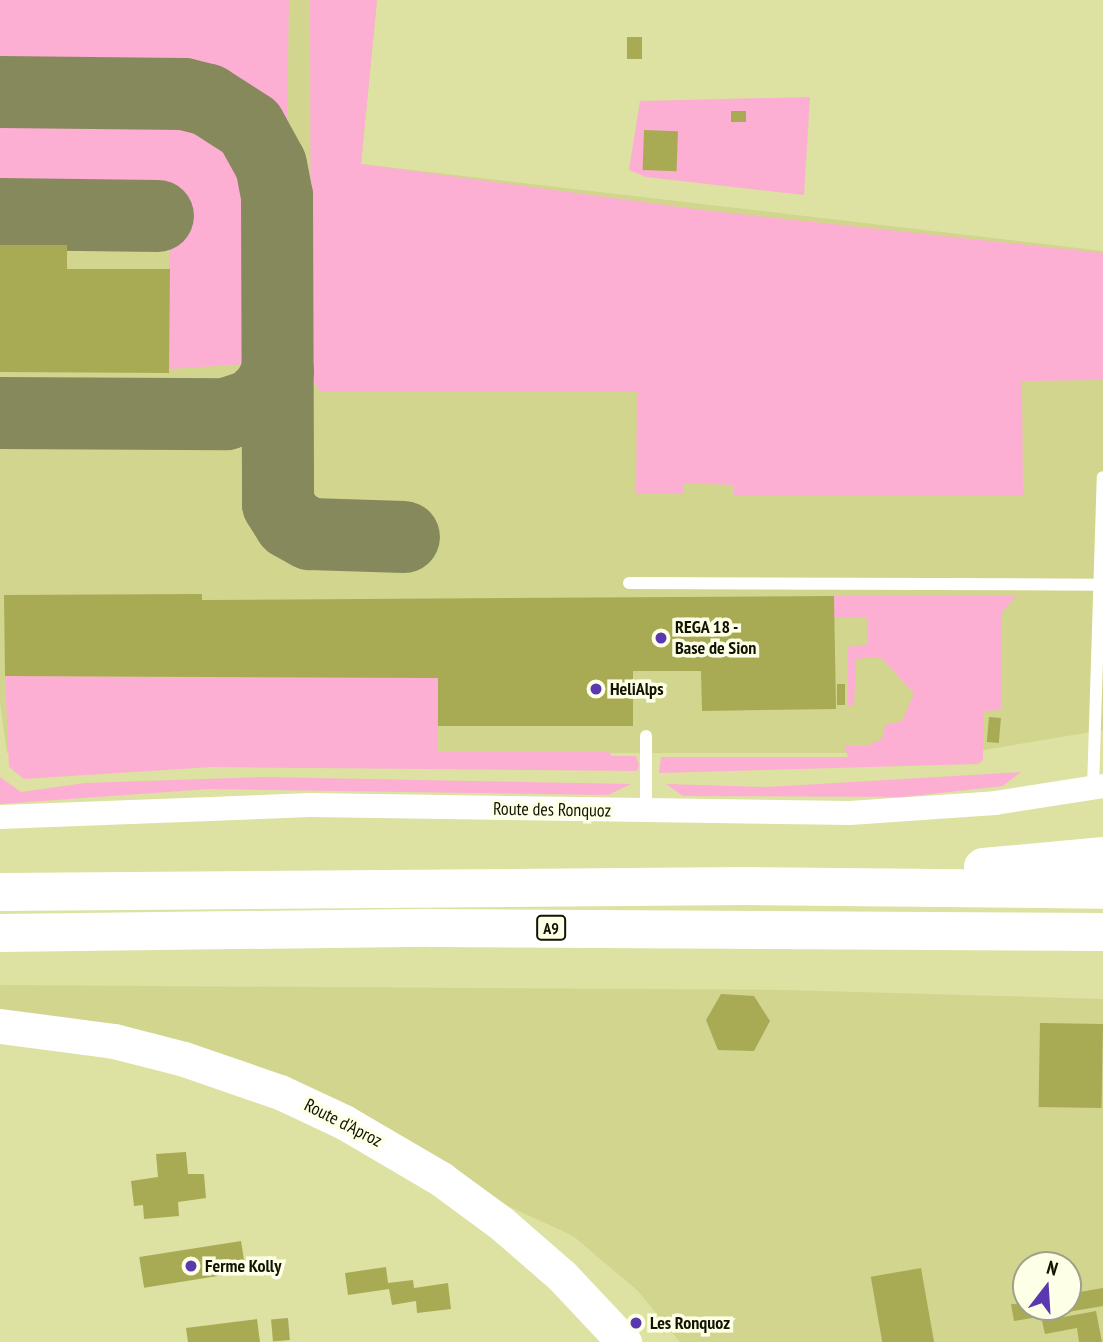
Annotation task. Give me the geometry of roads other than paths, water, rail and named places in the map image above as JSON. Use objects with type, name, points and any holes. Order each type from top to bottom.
[{"type":"highway","points":[[746,886],[1103,856]]},
{"type":"highway","points":[[0,892],[746,886],[1103,891]]},
{"type":"highway","name":"A9","points":[[0,933],[431,928],[1103,932]]},
{"type":"street","name":"Route des Ronquoz","points":[[0,817],[310,804],[646,811],[928,810],[1098,787]]},
{"type":"street","name":"Route d'Aproz","points":[[0,1026],[160,1052],[252,1081],[344,1122],[441,1179],[501,1223],[562,1276],[624,1342]]},
{"type":"lane","points":[[1098,787],[1099,585],[1103,477]]},
{"type":"lane","points":[[629,583],[1099,585]]},
{"type":"lane","points":[[646,736],[646,811]]},
{"type":"place","name":"REGA 18 - Base de Sion","points":[[661,638]]},
{"type":"place","name":"HeliAlps","points":[[596,689]]},
{"type":"place","name":"Ferme Kolly","points":[[191,1266]]},
{"type":"place","name":"Les Ronquoz","points":[[636,1323]]}]
